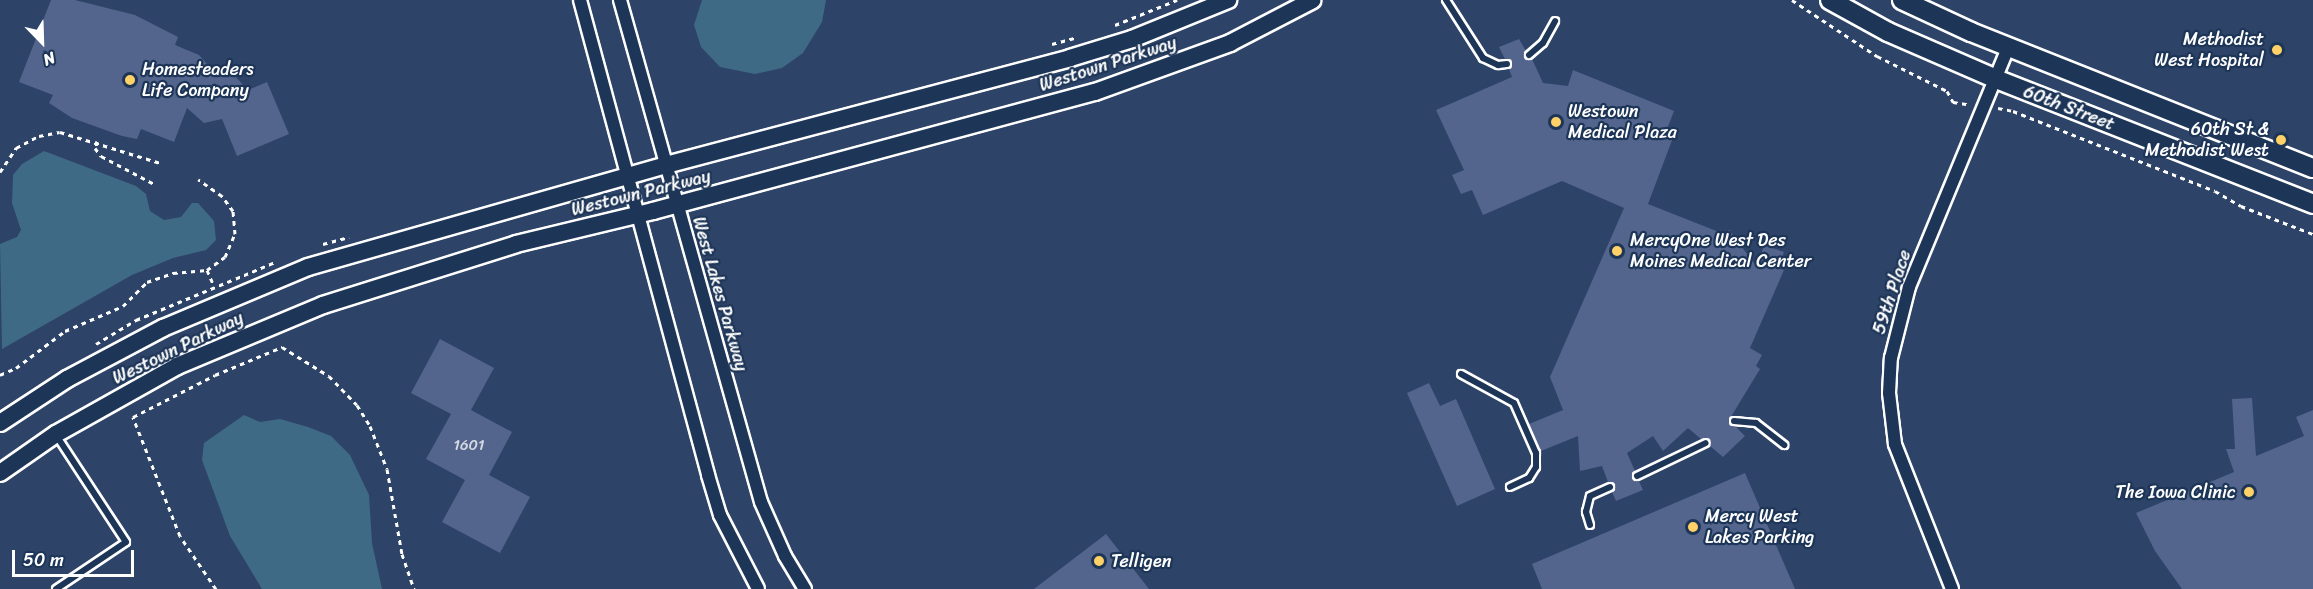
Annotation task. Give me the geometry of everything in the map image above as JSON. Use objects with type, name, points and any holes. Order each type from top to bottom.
[{"type":"main road","name":"60th Street","points":[[1830,0],[1888,32],[1996,79],[2313,204]]},
{"type":"main road","name":"60th Street","points":[[1902,0],[2009,46],[2313,168]]},
{"type":"street","points":[[580,0],[720,515],[758,589]]},
{"type":"street","name":"West Lakes Parkway","points":[[620,0],[761,502],[785,556],[805,589]]},
{"type":"street","name":"Westown Parkway","points":[[0,423],[129,345],[257,287],[359,251],[666,165],[1070,58],[1132,39],[1228,0]]},
{"type":"street","name":"Westown Parkway","points":[[0,473],[56,434],[177,366],[323,305],[516,244],[676,205],[1095,92],[1230,43],[1313,0]]},
{"type":"street","name":"59th Place","points":[[1952,589],[1895,444],[1889,393],[1891,358],[1909,287],[2009,46]]},
{"type":"lane","points":[[1446,0],[1483,58],[1498,65],[1507,64]]},
{"type":"lane","points":[[1529,55],[1543,43],[1556,21]]},
{"type":"lane","points":[[1461,374],[1515,403],[1536,453],[1536,467],[1529,478],[1510,487]]},
{"type":"lane","points":[[1734,422],[1756,423],[1784,445]]},
{"type":"lane","points":[[56,434],[126,542],[56,589]]},
{"type":"lane","points":[[1637,476],[1706,443]]},
{"type":"lane","points":[[1590,525],[1586,512],[1590,496],[1610,487]]},
{"type":"path","points":[[1110,28],[1177,0]]},
{"type":"path","points":[[1792,0],[1840,34],[1947,91],[1953,102],[1959,103]]},
{"type":"path","points":[[1045,46],[1077,37]]},
{"type":"path","points":[[2011,110],[2313,234]]},
{"type":"path","points":[[0,172],[16,148],[39,136],[60,132],[97,141],[144,161],[160,163]]},
{"type":"path","points":[[97,141],[96,152],[101,156],[156,185]]},
{"type":"path","points":[[0,375],[16,368],[65,331],[123,306],[156,277],[207,270],[229,250],[235,223],[229,202],[198,179]]},
{"type":"path","points":[[207,270],[214,286]]},
{"type":"path","points":[[216,589],[180,536],[133,417],[198,382],[282,347],[329,376],[357,405],[370,426],[387,469],[402,554],[414,589]]},
{"type":"shaded area","points":[[0,0],[2313,0],[2313,589],[0,589]]},
{"type":"shaded area","points":[[702,0],[826,0],[822,22],[803,53],[782,68],[755,74],[720,67],[701,47],[694,25]]},
{"type":"shaded area","points":[[44,151],[136,186],[146,194],[150,211],[164,220],[181,217],[192,203],[198,203],[214,221],[216,240],[206,250],[173,258],[132,275],[2,349],[0,244],[17,237],[21,230],[12,203],[13,175],[22,164]]},
{"type":"shaded area","points":[[244,415],[260,422],[280,419],[308,427],[331,436],[350,455],[369,495],[372,543],[382,589],[262,589],[230,536],[202,460],[204,443]]},
{"type":"building","name":"Homesteaders Life Company","points":[[51,0],[75,0],[135,15],[178,37],[175,45],[199,55],[207,64],[231,72],[248,90],[267,82],[289,134],[237,156],[222,119],[204,123],[187,108],[174,142],[141,129],[137,139],[122,136],[72,118],[49,103],[53,95],[19,82]]},
{"type":"building","points":[[1519,39],[1526,51],[1525,58],[1532,59],[1543,83],[1568,86],[1573,70],[1674,111],[1666,132],[1674,135],[1648,204],[1724,234],[1729,230],[1757,267],[1764,245],[1784,252],[1778,268],[1784,270],[1750,348],[1762,355],[1756,366],[1760,369],[1729,420],[1745,436],[1723,457],[1710,446],[1709,439],[1701,439],[1688,428],[1663,451],[1653,436],[1627,453],[1635,471],[1632,478],[1639,481],[1643,490],[1616,501],[1612,492],[1615,485],[1608,482],[1602,466],[1580,471],[1578,436],[1541,451],[1529,424],[1563,410],[1550,377],[1624,208],[1562,181],[1483,215],[1472,190],[1461,194],[1452,175],[1464,170],[1436,110],[1512,77],[1509,69],[1512,61],[1505,59],[1499,47]]},
{"type":"building","points":[[440,339],[494,368],[471,410],[512,432],[489,475],[530,497],[500,553],[442,522],[465,480],[426,459],[451,414],[411,393]]},
{"type":"building","points":[[1429,383],[1440,406],[1456,399],[1495,489],[1457,506],[1407,393]]},
{"type":"building","name":"The Iowa Clinic","points":[[2252,398],[2256,456],[2304,436],[2296,417],[2313,410],[2313,589],[2182,589],[2155,551],[2136,513],[2234,472],[2226,449],[2235,449],[2232,399]]},
{"type":"building","name":"Mercy West Lakes Parking","points":[[1745,473],[1795,589],[1542,589],[1532,564]]},
{"type":"building","name":"Telligen","points":[[1106,534],[1149,589],[1034,589]]},
{"type":"place","name":"Methodist West Hospital","points":[[2277,50]]},
{"type":"place","name":"Homesteaders Life Company","points":[[130,80]]},
{"type":"place","name":"Westown Medical Plaza","points":[[1556,122]]},
{"type":"place","name":"60th St & Methodist West","points":[[2281,140]]},
{"type":"place","name":"MercyOne West Des Moines Medical Center","points":[[1617,251]]},
{"type":"place","name":"The Iowa Clinic","points":[[2249,492]]},
{"type":"place","name":"Mercy West Lakes Parking","points":[[1693,527]]},
{"type":"place","name":"Telligen","points":[[1099,561]]}]
